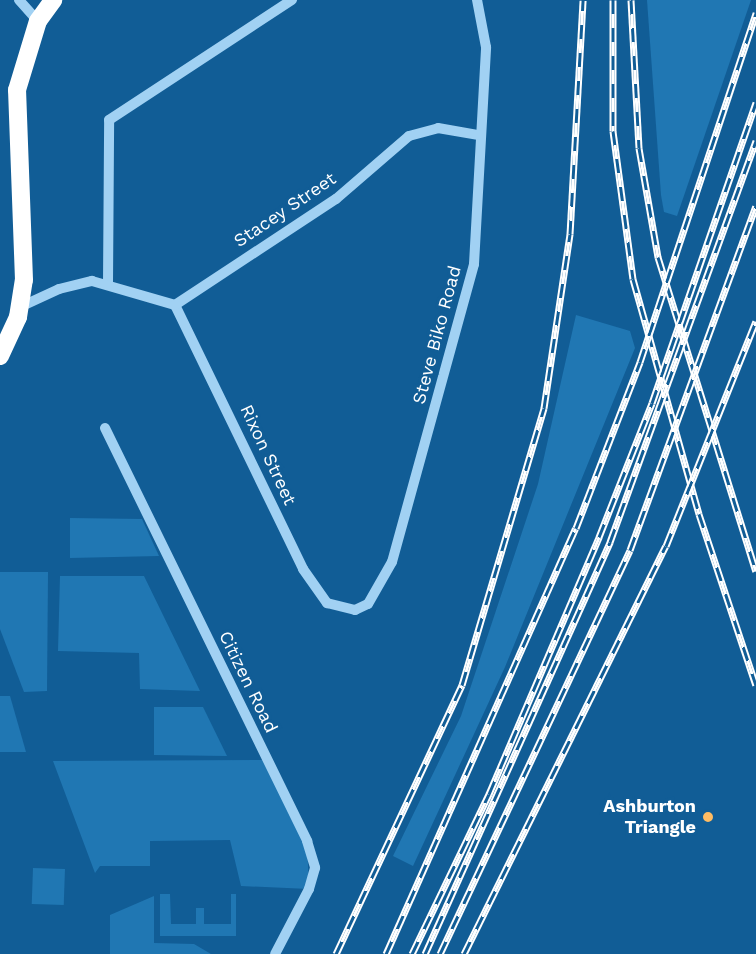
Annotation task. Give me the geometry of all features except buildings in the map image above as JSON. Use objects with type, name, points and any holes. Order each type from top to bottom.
[{"type":"highway","points":[[2,351],[20,308],[25,257],[17,90],[38,21],[54,0]]},
{"type":"street","points":[[19,0],[38,21]]},
{"type":"street","points":[[108,283],[109,120],[292,0]]},
{"type":"street","name":"Steve Biko Road","points":[[342,609],[369,604],[392,562],[474,264],[477,135],[486,47],[477,0]]},
{"type":"street","name":"Stacey Street","points":[[175,305],[336,199],[409,136],[438,128],[477,135]]},
{"type":"street","points":[[20,308],[80,282],[108,283],[175,305]]},
{"type":"street","name":"Rixon Street","points":[[175,305],[303,569],[327,603],[342,609]]},
{"type":"street","name":"Citizen Road","points":[[105,428],[307,841],[315,867],[309,889],[275,954]]},
{"type":"shaded area","points":[[647,0],[751,0],[677,216],[664,212],[661,195]]},
{"type":"shaded area","points":[[576,315],[630,331],[635,348],[505,667],[413,866],[393,856],[461,716],[538,484]]},
{"type":"shaded area","points":[[70,518],[142,519],[159,556],[70,558]]},
{"type":"shaded area","points":[[0,572],[48,572],[47,691],[24,692],[0,629]]},
{"type":"shaded area","points":[[60,576],[144,576],[200,691],[140,689],[139,653],[58,651]]},
{"type":"shaded area","points":[[0,696],[10,696],[26,752],[0,752]]},
{"type":"shaded area","points":[[154,707],[203,707],[227,756],[154,755]]},
{"type":"shaded area","points":[[268,760],[307,841],[309,889],[241,886],[230,840],[150,841],[150,866],[100,866],[95,873],[53,761]]},
{"type":"shaded area","points":[[33,868],[65,869],[64,905],[32,904]]},
{"type":"shaded area","points":[[160,894],[170,894],[171,924],[196,924],[196,908],[204,908],[204,924],[231,924],[231,894],[236,894],[236,936],[160,936]]},
{"type":"shaded area","points":[[154,896],[154,943],[194,944],[211,954],[110,954],[110,915]]},
{"type":"railway","points":[[336,954],[462,685],[544,408],[570,234],[583,0]]},
{"type":"railway","points":[[613,0],[613,131],[633,279],[699,514],[756,685]]},
{"type":"railway","points":[[631,0],[639,148],[658,257],[756,571]]},
{"type":"railway","points":[[386,954],[576,528],[640,362],[756,13]]},
{"type":"railway","points":[[412,954],[489,794],[599,537],[652,403],[756,103]]},
{"type":"railway","points":[[425,954],[610,542],[756,141]]},
{"type":"railway","points":[[440,954],[630,550],[756,206]]},
{"type":"railway","points":[[464,954],[666,546],[756,321]]},
{"type":"place","name":"Ashburton Triangle","points":[[708,817]]}]
